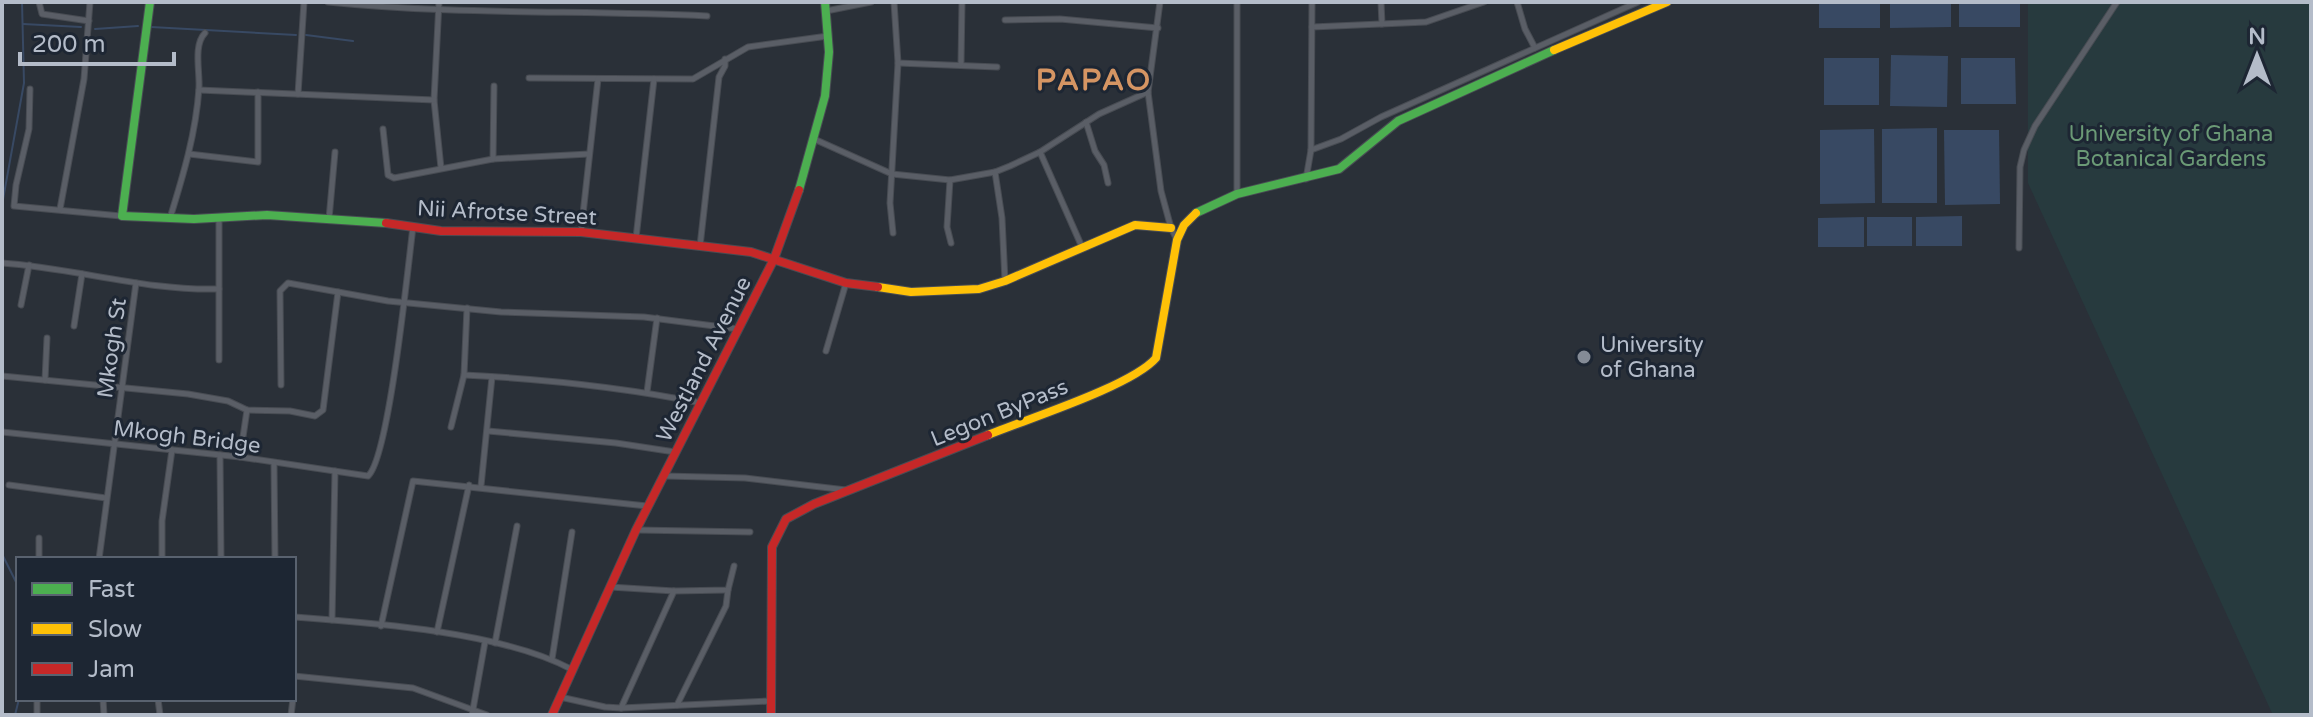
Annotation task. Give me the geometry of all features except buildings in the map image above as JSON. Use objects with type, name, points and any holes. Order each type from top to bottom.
[{"type":"street","points":[[39,2],[42,14],[89,21]]},
{"type":"street","points":[[60,209],[84,79],[90,2]]},
{"type":"street","points":[[30,89],[29,129],[14,206],[123,211],[150,2]]},
{"type":"street","points":[[298,94],[304,2]]},
{"type":"street","points":[[328,2],[439,10],[707,16]]},
{"type":"street","points":[[439,2],[434,100],[441,168]]},
{"type":"street","points":[[502,2],[502,12]]},
{"type":"street","points":[[643,2],[643,13]]},
{"type":"street","points":[[825,7],[871,2]]},
{"type":"street","points":[[893,233],[890,203],[898,63],[894,2]]},
{"type":"street","points":[[961,64],[962,2]]},
{"type":"street","points":[[1160,2],[1148,92],[1161,191],[1177,240]]},
{"type":"street","points":[[1237,2],[1237,194]]},
{"type":"street","points":[[1306,179],[1311,150],[1312,2]]},
{"type":"street","points":[[1381,2],[1382,24]]},
{"type":"street","points":[[1455,2],[1456,13]]},
{"type":"street","points":[[1312,27],[1426,22],[1484,2]]},
{"type":"street","points":[[1517,2],[1525,29],[1537,52]]},
{"type":"street","points":[[1311,150],[1341,139],[1381,117],[1537,52],[1638,2]]},
{"type":"street","name":"Legon ByPass","points":[[771,715],[772,547],[786,519],[814,504],[1128,379],[1150,365],[1158,350],[1177,240],[1184,225],[1201,209],[1237,194],[1339,169],[1398,121],[1537,52],[1667,2]]},
{"type":"street","points":[[2019,248],[2020,167],[2024,150],[2035,126],[2117,2]]},
{"type":"street","name":"Westland Avenue","points":[[552,715],[636,530],[774,259],[814,139],[828,78],[825,7]]},
{"type":"street","points":[[1005,20],[1060,19],[1158,28]]},
{"type":"street","points":[[169,219],[189,154],[199,90],[199,40],[205,33]]},
{"type":"street","points":[[529,78],[693,79],[755,45],[828,36]]},
{"type":"street","points":[[700,246],[719,77],[725,59]]},
{"type":"street","points":[[898,63],[997,67]]},
{"type":"street","points":[[708,71],[719,77]]},
{"type":"street","points":[[581,232],[598,79]]},
{"type":"street","points":[[636,238],[654,79]]},
{"type":"street","points":[[493,159],[494,86]]},
{"type":"street","points":[[199,90],[434,100]]},
{"type":"street","points":[[189,154],[258,162],[258,92]]},
{"type":"street","points":[[814,139],[892,174],[950,180],[995,172],[1040,152],[1125,100],[1148,92]]},
{"type":"street","points":[[1086,122],[1108,183]]},
{"type":"street","points":[[383,129],[390,177],[493,159],[589,154]]},
{"type":"street","points":[[329,219],[335,152]]},
{"type":"street","points":[[1040,152],[1082,247]]},
{"type":"street","points":[[995,172],[1002,218],[1005,281]]},
{"type":"street","points":[[950,180],[947,227],[951,243]]},
{"type":"street","name":"Nii Afrotse Street","points":[[123,211],[169,219],[267,215],[441,231],[581,232],[751,252],[846,283],[894,290],[970,291],[1005,281],[1135,225],[1171,228]]},
{"type":"street","points":[[219,218],[219,360]]},
{"type":"street","points":[[404,303],[413,227]]},
{"type":"street","points":[[2,263],[171,288],[219,289]]},
{"type":"street","points":[[21,305],[29,265]]},
{"type":"street","points":[[74,326],[82,274]]},
{"type":"street","name":"Mkogh St","points":[[99,557],[136,283]]},
{"type":"street","points":[[281,385],[281,287],[293,283],[404,303],[501,312],[657,318],[738,329]]},
{"type":"street","points":[[826,351],[846,283]]},
{"type":"street","points":[[2,376],[188,394],[228,401],[247,410],[290,411],[315,416],[323,410],[338,292]]},
{"type":"street","name":"Mkogh Bridge","points":[[2,432],[240,457],[368,476],[375,468],[385,427],[404,303]]},
{"type":"street","points":[[451,427],[464,375],[467,308]]},
{"type":"street","points":[[647,392],[657,318]]},
{"type":"street","points":[[45,380],[47,338]]},
{"type":"street","points":[[464,375],[567,382],[647,392],[701,403]]},
{"type":"street","points":[[481,486],[492,377]]},
{"type":"street","points":[[240,457],[247,410]]},
{"type":"street","points":[[488,431],[631,444],[676,452]]},
{"type":"street","points":[[162,557],[162,521],[172,450]]},
{"type":"street","points":[[220,455],[221,557]]},
{"type":"street","points":[[274,464],[275,557]]},
{"type":"street","points":[[332,620],[335,471]]},
{"type":"street","points":[[664,475],[745,478],[851,490]]},
{"type":"street","points":[[381,626],[410,484],[416,480],[648,506]]},
{"type":"street","points":[[9,485],[106,498]]},
{"type":"street","points":[[437,633],[469,485]]},
{"type":"street","points":[[495,643],[517,526]]},
{"type":"street","points":[[636,530],[750,532]]},
{"type":"street","points":[[552,659],[572,532]]},
{"type":"street","points":[[39,538],[39,557]]},
{"type":"street","points":[[677,705],[726,606],[734,566]]},
{"type":"street","points":[[609,587],[728,590]]},
{"type":"street","points":[[621,708],[674,591]]},
{"type":"street","points":[[296,617],[437,633],[495,643],[552,659],[571,669]]},
{"type":"street","points":[[472,712],[485,642]]},
{"type":"street","points":[[296,676],[413,688],[487,715]]},
{"type":"street","points":[[560,697],[621,708],[771,701]]},
{"type":"green space","name":"University of Ghana Botanical Gardens","points":[[2028,2],[2311,2],[2311,715],[2272,713],[2028,183]]},
{"type":"water","points":[[1819,2],[1880,2],[1880,28],[1819,28]]},
{"type":"water","points":[[1890,2],[1951,2],[1951,27],[1890,28]]},
{"type":"water","points":[[1959,2],[2020,2],[2020,27],[1959,27]]},
{"type":"water","points":[[1891,55],[1948,56],[1947,107],[1890,106]]},
{"type":"water","points":[[1824,58],[1879,58],[1879,105],[1824,105]]},
{"type":"water","points":[[1961,58],[2015,58],[2016,104],[1961,104]]},
{"type":"water","points":[[1937,128],[1937,203],[1882,203],[1882,129]]},
{"type":"water","points":[[1874,129],[1875,203],[1820,204],[1820,130]]},
{"type":"water","points":[[1944,130],[1999,130],[2000,204],[1945,205]]},
{"type":"water","points":[[1962,216],[1962,246],[1916,246],[1916,217]]},
{"type":"water","points":[[1864,217],[1864,247],[1818,247],[1818,218]]},
{"type":"water","points":[[1867,217],[1912,217],[1912,246],[1867,246]]},
{"type":"waterway","points":[[2,205],[24,83],[22,2]]},
{"type":"waterway","points":[[23,24],[81,27]]},
{"type":"waterway","points":[[95,29],[138,26]]},
{"type":"waterway","points":[[151,27],[296,35]]},
{"type":"waterway","points":[[306,35],[353,41]]},
{"type":"waterway","points":[[2,554],[16,582]]},
{"type":"waterway","points":[[15,715],[18,701]]},
{"type":"traffic: fast","points":[[150,2],[122,216],[194,219],[267,215],[386,223]]},
{"type":"traffic: fast","points":[[799,190],[825,96],[829,52],[825,2]]},
{"type":"traffic: fast","points":[[1196,213],[1237,194],[1339,169],[1398,121],[1554,50]]},
{"type":"traffic: slow","points":[[1554,50],[1667,2]]},
{"type":"traffic: slow","points":[[988,435],[1125,380],[1156,358],[1177,240],[1184,225],[1196,213]]},
{"type":"traffic: slow","points":[[878,287],[911,292],[979,289],[1005,281],[1135,225],[1171,228]]},
{"type":"traffic: jam","points":[[552,715],[636,530],[774,259],[799,190]]},
{"type":"traffic: jam","points":[[386,223],[441,231],[581,232],[751,252],[846,283],[878,287]]},
{"type":"traffic: jam","points":[[771,715],[772,547],[786,519],[814,504],[988,435]]},
{"type":"place","name":"University of Ghana","points":[[1584,357]]},
{"type":"district","name":"PAPAO","points":[[1094,80]]}]
